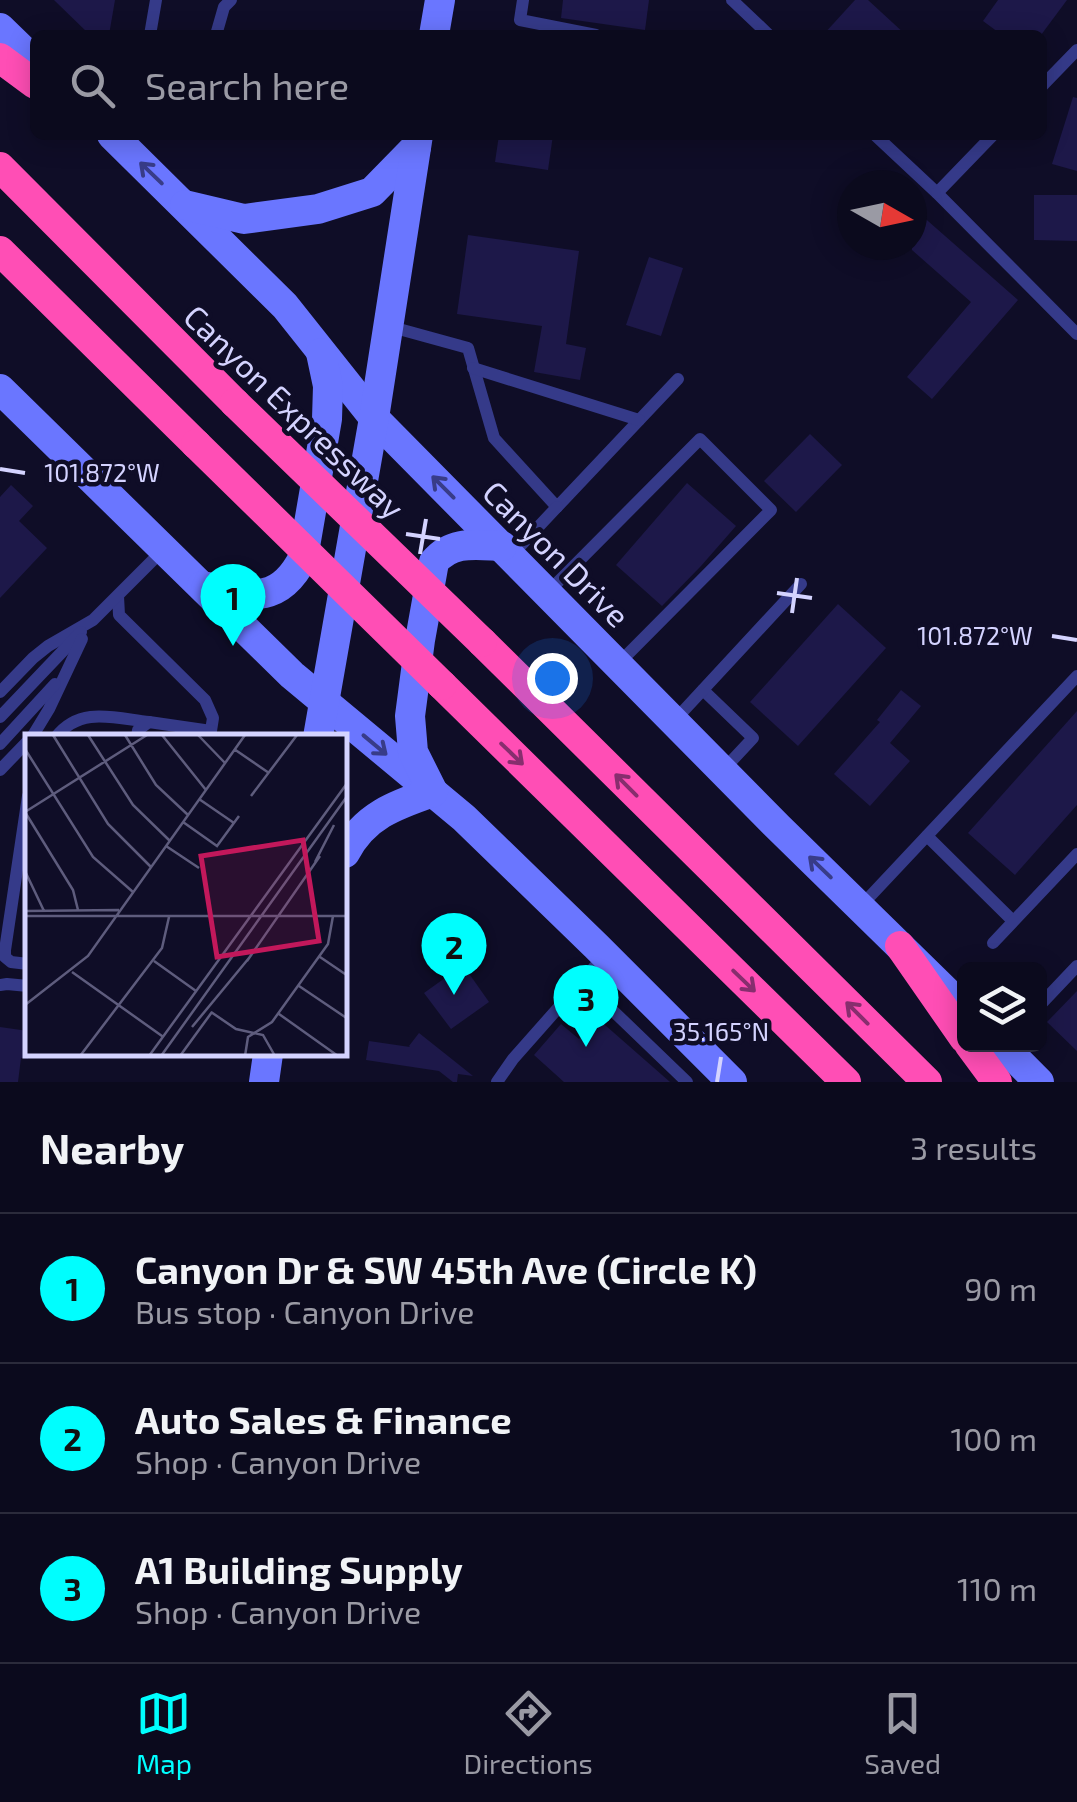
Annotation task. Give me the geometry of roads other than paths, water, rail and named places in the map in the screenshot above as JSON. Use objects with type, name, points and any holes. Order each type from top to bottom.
[{"type":"highway","points":[[0,58],[30,80]]},
{"type":"highway","name":"Canyon Expressway","points":[[0,167],[927,1082]]},
{"type":"highway","points":[[0,251],[846,1082]]},
{"type":"highway","points":[[900,946],[957,1028]]},
{"type":"highway","points":[[976,1052],[997,1082]]},
{"type":"main road","points":[[435,30],[440,0]]},
{"type":"main road","points":[[0,28],[30,57]]},
{"type":"main road","name":"Canyon Drive","points":[[117,140],[285,306],[374,418],[957,1002]]},
{"type":"main road","points":[[184,205],[244,219],[318,209],[372,192],[417,141]]},
{"type":"main road","points":[[318,734],[374,418],[417,141]]},
{"type":"main road","points":[[202,586],[251,596],[271,592],[294,577],[303,558],[327,419],[328,386],[319,346]]},
{"type":"main road","points":[[0,388],[292,675],[464,818],[732,1082]]},
{"type":"main road","points":[[432,792],[413,752],[410,716],[434,562],[454,546],[506,551]]},
{"type":"main road","points":[[348,847],[355,834],[389,807],[432,792]]},
{"type":"main road","points":[[1009,1052],[1040,1082]]},
{"type":"main road","points":[[264,1082],[268,1057]]},
{"type":"lane","points":[[151,30],[156,0]]},
{"type":"lane","points":[[217,30],[224,6],[231,0]]},
{"type":"lane","points":[[523,0],[520,20],[571,30]]},
{"type":"lane","points":[[732,0],[764,30]]},
{"type":"lane","points":[[1047,81],[1077,50]]},
{"type":"lane","points":[[880,140],[1077,334]]},
{"type":"lane","points":[[936,193],[989,140]]},
{"type":"lane","points":[[388,326],[468,348],[494,438],[557,507]]},
{"type":"lane","points":[[473,368],[639,420]]},
{"type":"lane","points":[[506,551],[557,507],[678,379]]},
{"type":"lane","points":[[548,593],[700,440],[771,510],[618,664]]},
{"type":"lane","points":[[0,717],[164,550]]},
{"type":"lane","points":[[674,721],[801,584]]},
{"type":"lane","points":[[59,734],[75,719],[94,716],[211,734],[212,718],[205,700],[119,615],[118,596]]},
{"type":"lane","points":[[33,734],[94,620]]},
{"type":"lane","points":[[0,692],[34,658],[94,620]]},
{"type":"lane","points":[[0,744],[66,670]]},
{"type":"lane","points":[[860,906],[1077,676]]},
{"type":"lane","points":[[702,690],[753,738],[723,770]]},
{"type":"lane","points":[[137,734],[149,722]]},
{"type":"lane","points":[[0,770],[25,744]]},
{"type":"lane","points":[[25,816],[5,950],[11,962],[25,964]]},
{"type":"lane","points":[[926,836],[1013,921]]},
{"type":"lane","points":[[993,943],[1077,854]]},
{"type":"lane","points":[[498,1082],[513,1059],[606,956]]},
{"type":"lane","points":[[3,985],[11,962]]},
{"type":"lane","points":[[1047,998],[1077,966]]},
{"type":"lane","points":[[582,982],[687,1082]]},
{"type":"place","name":"Canyon Dr & SW 45th Ave (Circle K)","points":[[233,646]]},
{"type":"place","name":"Auto Sales & Finance","points":[[454,995]]},
{"type":"place","name":"A1 Building Supply","points":[[586,1047]]}]
